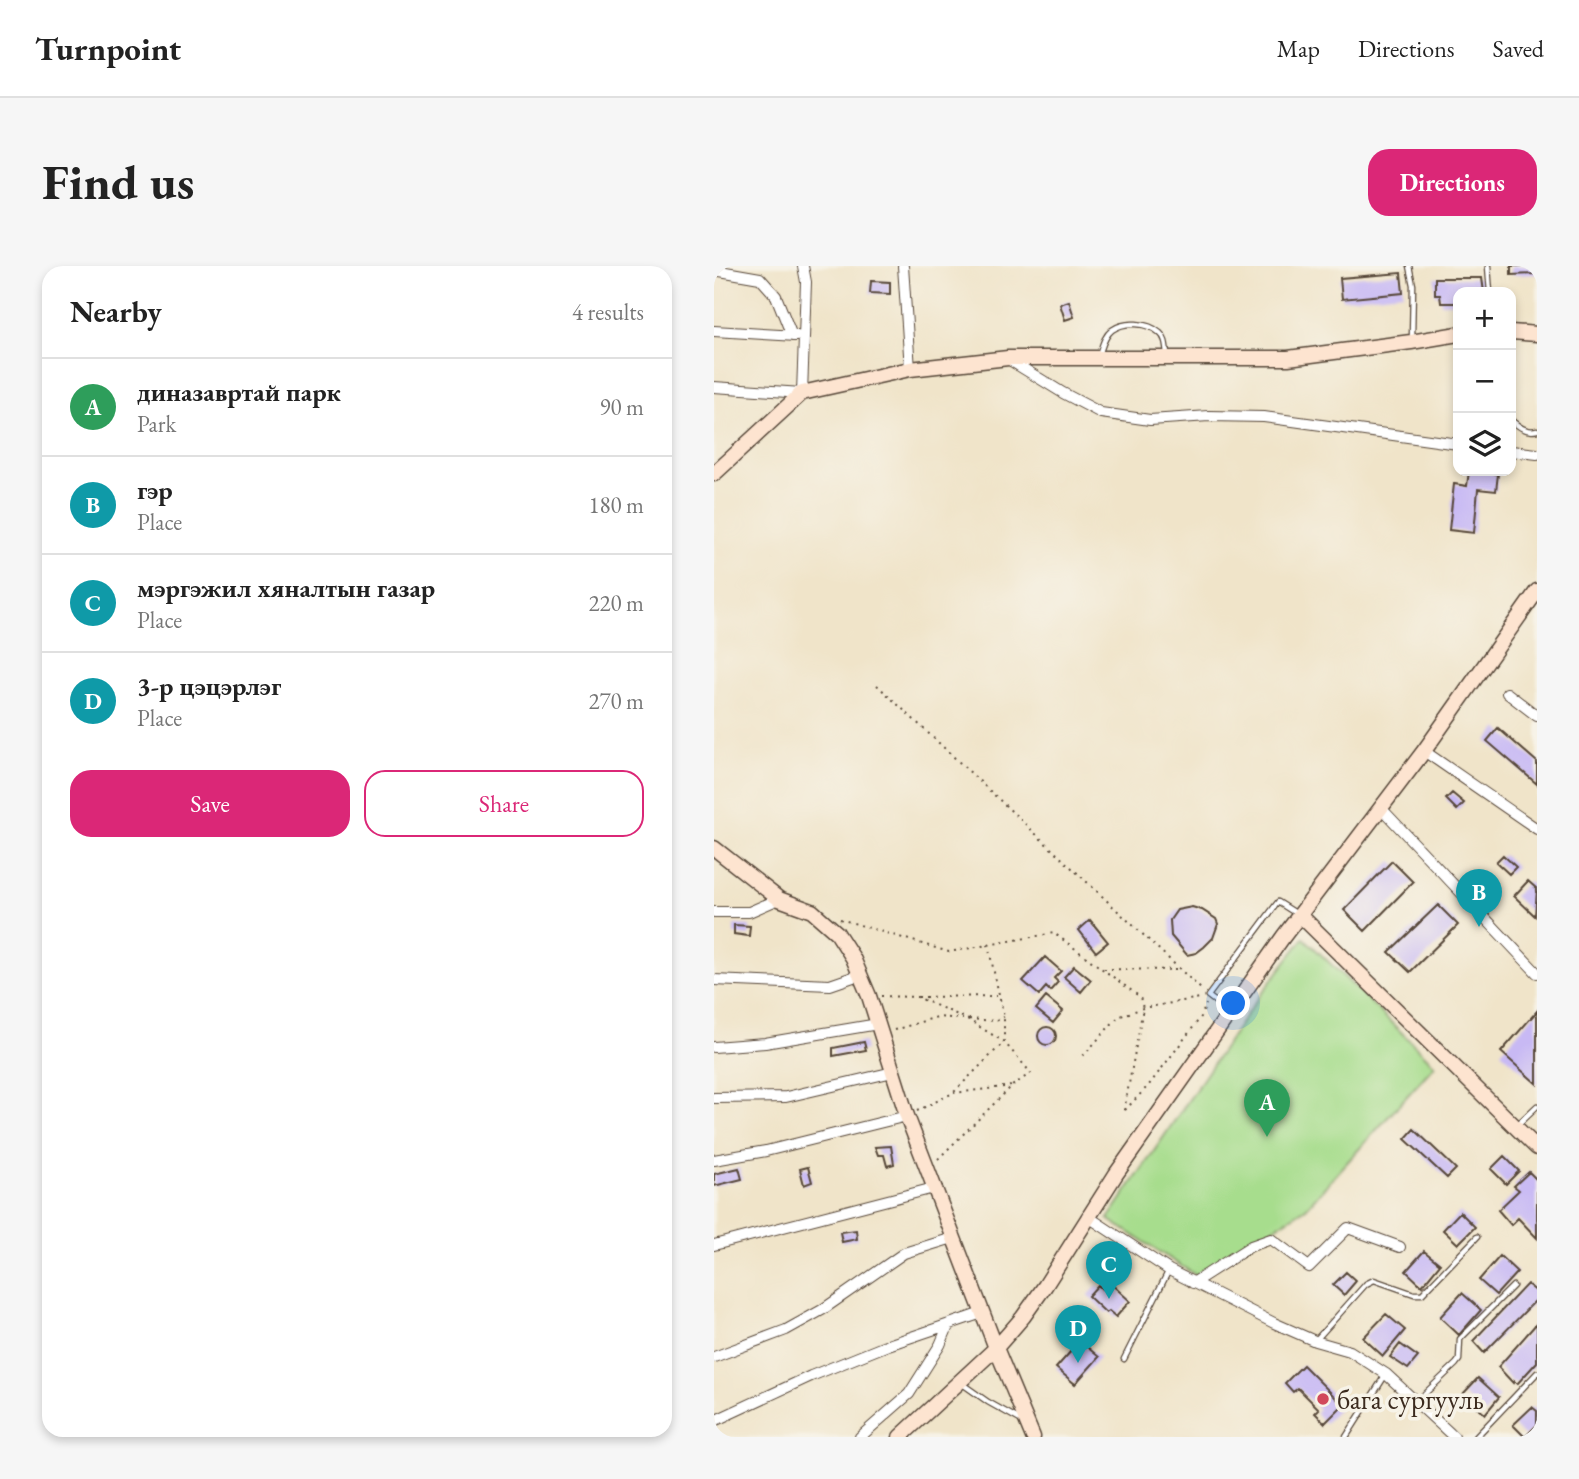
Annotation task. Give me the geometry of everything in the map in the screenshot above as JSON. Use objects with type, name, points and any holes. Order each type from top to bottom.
[{"type":"street","points":[[757,266],[760,278],[776,296],[792,336]]},
{"type":"street","points":[[714,474],[802,393],[806,282],[803,266]]},
{"type":"street","points":[[903,266],[910,369]]},
{"type":"street","points":[[714,270],[760,278]]},
{"type":"street","points":[[714,331],[803,336]]},
{"type":"street","points":[[1516,332],[1537,334]]},
{"type":"street","points":[[714,387],[802,393],[910,369],[1008,358],[1288,358],[1453,335]]},
{"type":"street","points":[[1008,358],[1063,393],[1101,413],[1150,420],[1209,416],[1264,418],[1453,443]]},
{"type":"street","points":[[1516,452],[1537,454]]},
{"type":"street","points":[[900,1437],[961,1383],[1023,1317],[1087,1216],[1230,1012],[1424,751],[1537,591]]},
{"type":"street","points":[[1507,693],[1537,716]]},
{"type":"street","points":[[1424,751],[1537,829]]},
{"type":"street","points":[[1381,808],[1537,973]]},
{"type":"street","points":[[717,854],[779,899],[812,911],[837,933],[853,958],[869,996],[907,1116],[1030,1430]]},
{"type":"street","points":[[714,912],[749,912],[779,899]]},
{"type":"street","points":[[1300,915],[1537,1148]]},
{"type":"street","points":[[714,980],[830,985],[859,975]]},
{"type":"street","points":[[714,1047],[765,1044],[879,1029]]},
{"type":"street","points":[[714,1098],[786,1097],[893,1072]]},
{"type":"street","points":[[714,1160],[766,1151],[907,1116]]},
{"type":"street","points":[[714,1245],[934,1188]]},
{"type":"street","points":[[1087,1216],[1193,1283],[1315,1341],[1350,1352],[1386,1374],[1454,1437]]},
{"type":"street","points":[[1193,1283],[1251,1246],[1271,1239],[1309,1267],[1348,1228],[1400,1247]]},
{"type":"street","points":[[714,1357],[786,1330],[822,1310],[904,1253],[953,1238]]},
{"type":"street","points":[[714,1421],[811,1376],[982,1312]]},
{"type":"street","points":[[860,1437],[909,1394],[940,1345],[949,1324]]},
{"type":"lane","points":[[1409,266],[1413,285],[1411,342]]},
{"type":"lane","points":[[1488,266],[1490,287]]},
{"type":"lane","points":[[1099,357],[1104,339],[1110,331],[1124,324],[1144,325],[1159,332],[1165,341],[1168,358]]},
{"type":"lane","points":[[1516,424],[1521,428],[1537,430]]},
{"type":"lane","points":[[1230,1012],[1208,996],[1278,902],[1300,915]]},
{"type":"lane","points":[[1515,1127],[1537,1106]]},
{"type":"lane","points":[[1315,1341],[1366,1284],[1374,1280],[1414,1294],[1422,1294],[1476,1237]]},
{"type":"lane","points":[[1124,1359],[1169,1270]]},
{"type":"lane","points":[[1416,1401],[1456,1364],[1459,1360],[1460,1339],[1513,1286]]},
{"type":"lane","points":[[1476,1437],[1537,1373]]},
{"type":"lane","points":[[1346,1437],[1386,1374]]},
{"type":"lane","points":[[961,1383],[1030,1430]]},
{"type":"path","points":[[877,685],[1208,996]]},
{"type":"path","points":[[837,918],[949,952],[1054,933],[1140,997],[1143,1008],[1124,1111],[1149,1085],[1201,1017],[1208,996]]},
{"type":"path","points":[[907,1116],[953,1093],[1004,1042],[1001,996],[988,945]]},
{"type":"path","points":[[1103,969],[1181,970]]},
{"type":"path","points":[[869,996],[1001,996]]},
{"type":"path","points":[[1083,1056],[1118,1017],[1143,1008],[1208,996]]},
{"type":"path","points":[[917,997],[967,1019],[1004,1042],[1031,1073],[1012,1086],[927,1169]]},
{"type":"path","points":[[879,1029],[937,1017],[996,1021],[1004,1017]]},
{"type":"path","points":[[953,1093],[1012,1086]]},
{"type":"green space","points":[[1304,938],[1435,1065],[1306,1208],[1197,1276],[1108,1219],[1255,1002]]},
{"type":"building","points":[[1511,266],[1537,266],[1537,274],[1511,275]]},
{"type":"building","points":[[1401,273],[1403,293],[1342,299],[1340,278]]},
{"type":"building","points":[[1435,278],[1482,278],[1483,287],[1453,287],[1453,303],[1441,303],[1440,295],[1435,295]]},
{"type":"building","points":[[871,281],[890,282],[890,294],[870,293]]},
{"type":"building","points":[[1069,301],[1074,317],[1065,320],[1060,304]]},
{"type":"building","points":[[1468,476],[1498,476],[1496,491],[1478,489],[1474,533],[1449,530],[1454,484],[1467,486]]},
{"type":"building","points":[[1498,728],[1537,762],[1537,784],[1487,741]]},
{"type":"building","points":[[1452,793],[1464,803],[1457,810],[1446,799]]},
{"type":"building","points":[[1503,855],[1516,867],[1509,874],[1496,862]]},
{"type":"building","points":[[1392,861],[1413,882],[1365,931],[1344,910]]},
{"type":"building","points":[[1528,881],[1537,889],[1535,916],[1514,896]]},
{"type":"building","points":[[1438,905],[1458,925],[1410,972],[1389,952]]},
{"type":"building","points":[[1192,907],[1216,919],[1218,924],[1213,938],[1204,947],[1187,955],[1171,936],[1170,920],[1177,910]]},
{"type":"building","points":[[1090,920],[1108,942],[1096,952],[1079,930]]},
{"type":"building","points":[[734,925],[750,926],[749,936],[734,934]]},
{"type":"building","points":[[1045,957],[1061,971],[1054,978],[1058,982],[1050,991],[1046,987],[1039,995],[1023,981]]},
{"type":"building","points":[[1074,966],[1091,980],[1081,992],[1064,977]]},
{"type":"building","points":[[1046,997],[1063,1011],[1053,1023],[1036,1009]]},
{"type":"building","points":[[1537,1011],[1537,1084],[1501,1052]]},
{"type":"building","points":[[1043,1027],[1051,1027],[1056,1036],[1054,1043],[1043,1045],[1038,1040],[1038,1032]]},
{"type":"building","points":[[864,1042],[866,1050],[833,1056],[833,1048]]},
{"type":"building","points":[[1414,1129],[1456,1169],[1447,1178],[1405,1139]]},
{"type":"building","points":[[891,1146],[894,1164],[887,1166],[884,1155],[878,1155],[875,1147]]},
{"type":"building","points":[[1504,1156],[1519,1171],[1506,1184],[1491,1169]]},
{"type":"building","points":[[808,1167],[812,1182],[804,1185],[800,1169]]},
{"type":"building","points":[[739,1168],[742,1179],[714,1186],[714,1174]]},
{"type":"building","points":[[1529,1172],[1537,1180],[1537,1238],[1518,1218],[1511,1225],[1498,1210],[1519,1190],[1514,1186]]},
{"type":"building","points":[[1460,1212],[1475,1227],[1458,1244],[1443,1230]]},
{"type":"building","points":[[856,1230],[857,1239],[842,1242],[840,1232]]},
{"type":"building","points":[[1424,1251],[1440,1264],[1422,1286],[1406,1271]]},
{"type":"building","points":[[1500,1256],[1517,1272],[1496,1295],[1479,1280]]},
{"type":"building","points":[[1346,1272],[1356,1281],[1344,1295],[1333,1285]]},
{"type":"building","points":[[1109,1282],[1130,1301],[1116,1317],[1109,1311],[1106,1313],[1088,1296],[1098,1285],[1102,1289]]},
{"type":"building","points":[[1527,1284],[1537,1292],[1537,1299],[1484,1353],[1473,1341]]},
{"type":"building","points":[[1462,1293],[1481,1310],[1459,1335],[1440,1317]]},
{"type":"building","points":[[1386,1314],[1405,1330],[1383,1356],[1363,1338]]},
{"type":"building","points":[[1537,1323],[1537,1362],[1517,1384],[1514,1381],[1513,1383],[1498,1367]]},
{"type":"building","points":[[1080,1341],[1099,1357],[1075,1384],[1056,1368]]},
{"type":"building","points":[[1400,1344],[1418,1357],[1408,1369],[1390,1357]]},
{"type":"building","name":"бага сургууль","points":[[1303,1365],[1343,1405],[1325,1423],[1315,1413],[1319,1409],[1298,1388],[1293,1392],[1285,1383]]},
{"type":"building","points":[[1478,1378],[1499,1397],[1485,1414],[1462,1395]]},
{"type":"building","points":[[1532,1407],[1537,1411],[1537,1425],[1525,1437],[1513,1425]]},
{"type":"place","name":"гэр","points":[[1479,927]]},
{"type":"place","name":"диназавртай парк","points":[[1267,1137]]},
{"type":"place","name":"мэргэжил хяналтын газар","points":[[1109,1299]]},
{"type":"place","name":"3-р цэцэрлэг","points":[[1078,1363]]},
{"type":"place","name":"бага сургууль","points":[[1323,1399]]}]
